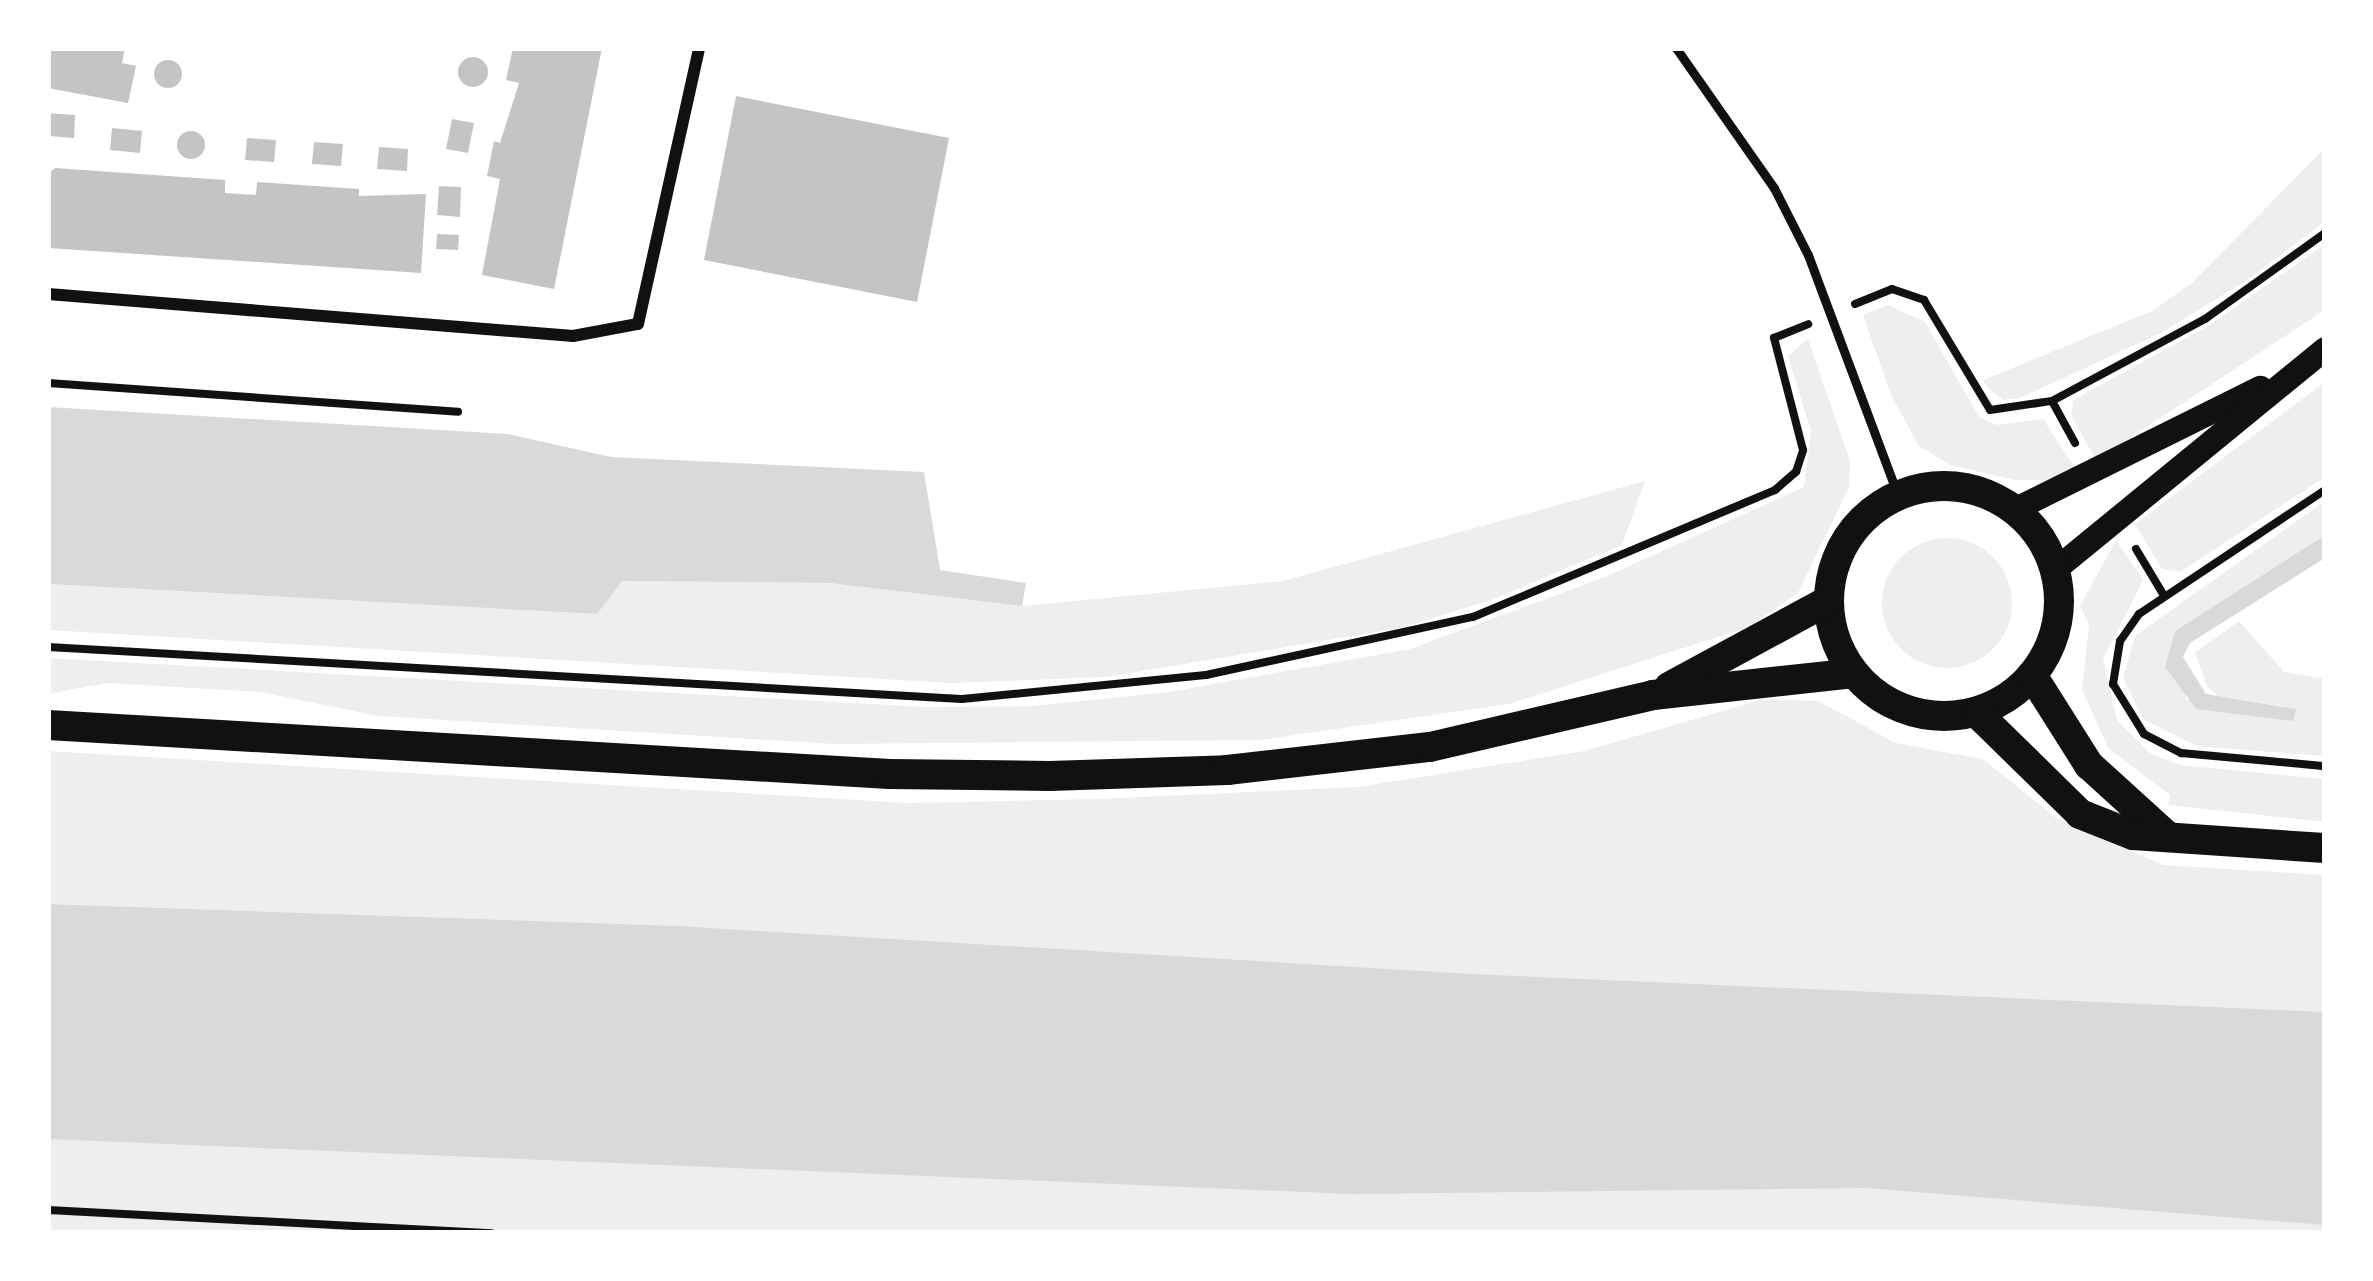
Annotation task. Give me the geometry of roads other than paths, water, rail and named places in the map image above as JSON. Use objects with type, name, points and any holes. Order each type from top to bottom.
[{"type":"main road","points":[[2055,570],[2325,349]]},
{"type":"main road","points":[[2014,510],[2300,368]]},
{"type":"main road","points":[[1653,695],[1828,599],[1856,527],[1898,496],[1958,487],[2014,510],[2055,570],[2059,615],[2032,675],[1976,712],[1909,711],[1854,673],[1828,599]]},
{"type":"main road","points":[[48,725],[890,774],[1050,776],[1227,770],[1430,747],[1653,695],[1854,673]]},
{"type":"main road","points":[[2032,675],[2089,765],[2167,836]]},
{"type":"main road","points":[[1976,712],[2080,814],[2132,835],[2325,848]]},
{"type":"street","points":[[48,294],[573,336],[638,324],[700,48]]},
{"type":"lane","points":[[1676,48],[1774,188],[1898,496]]}]
